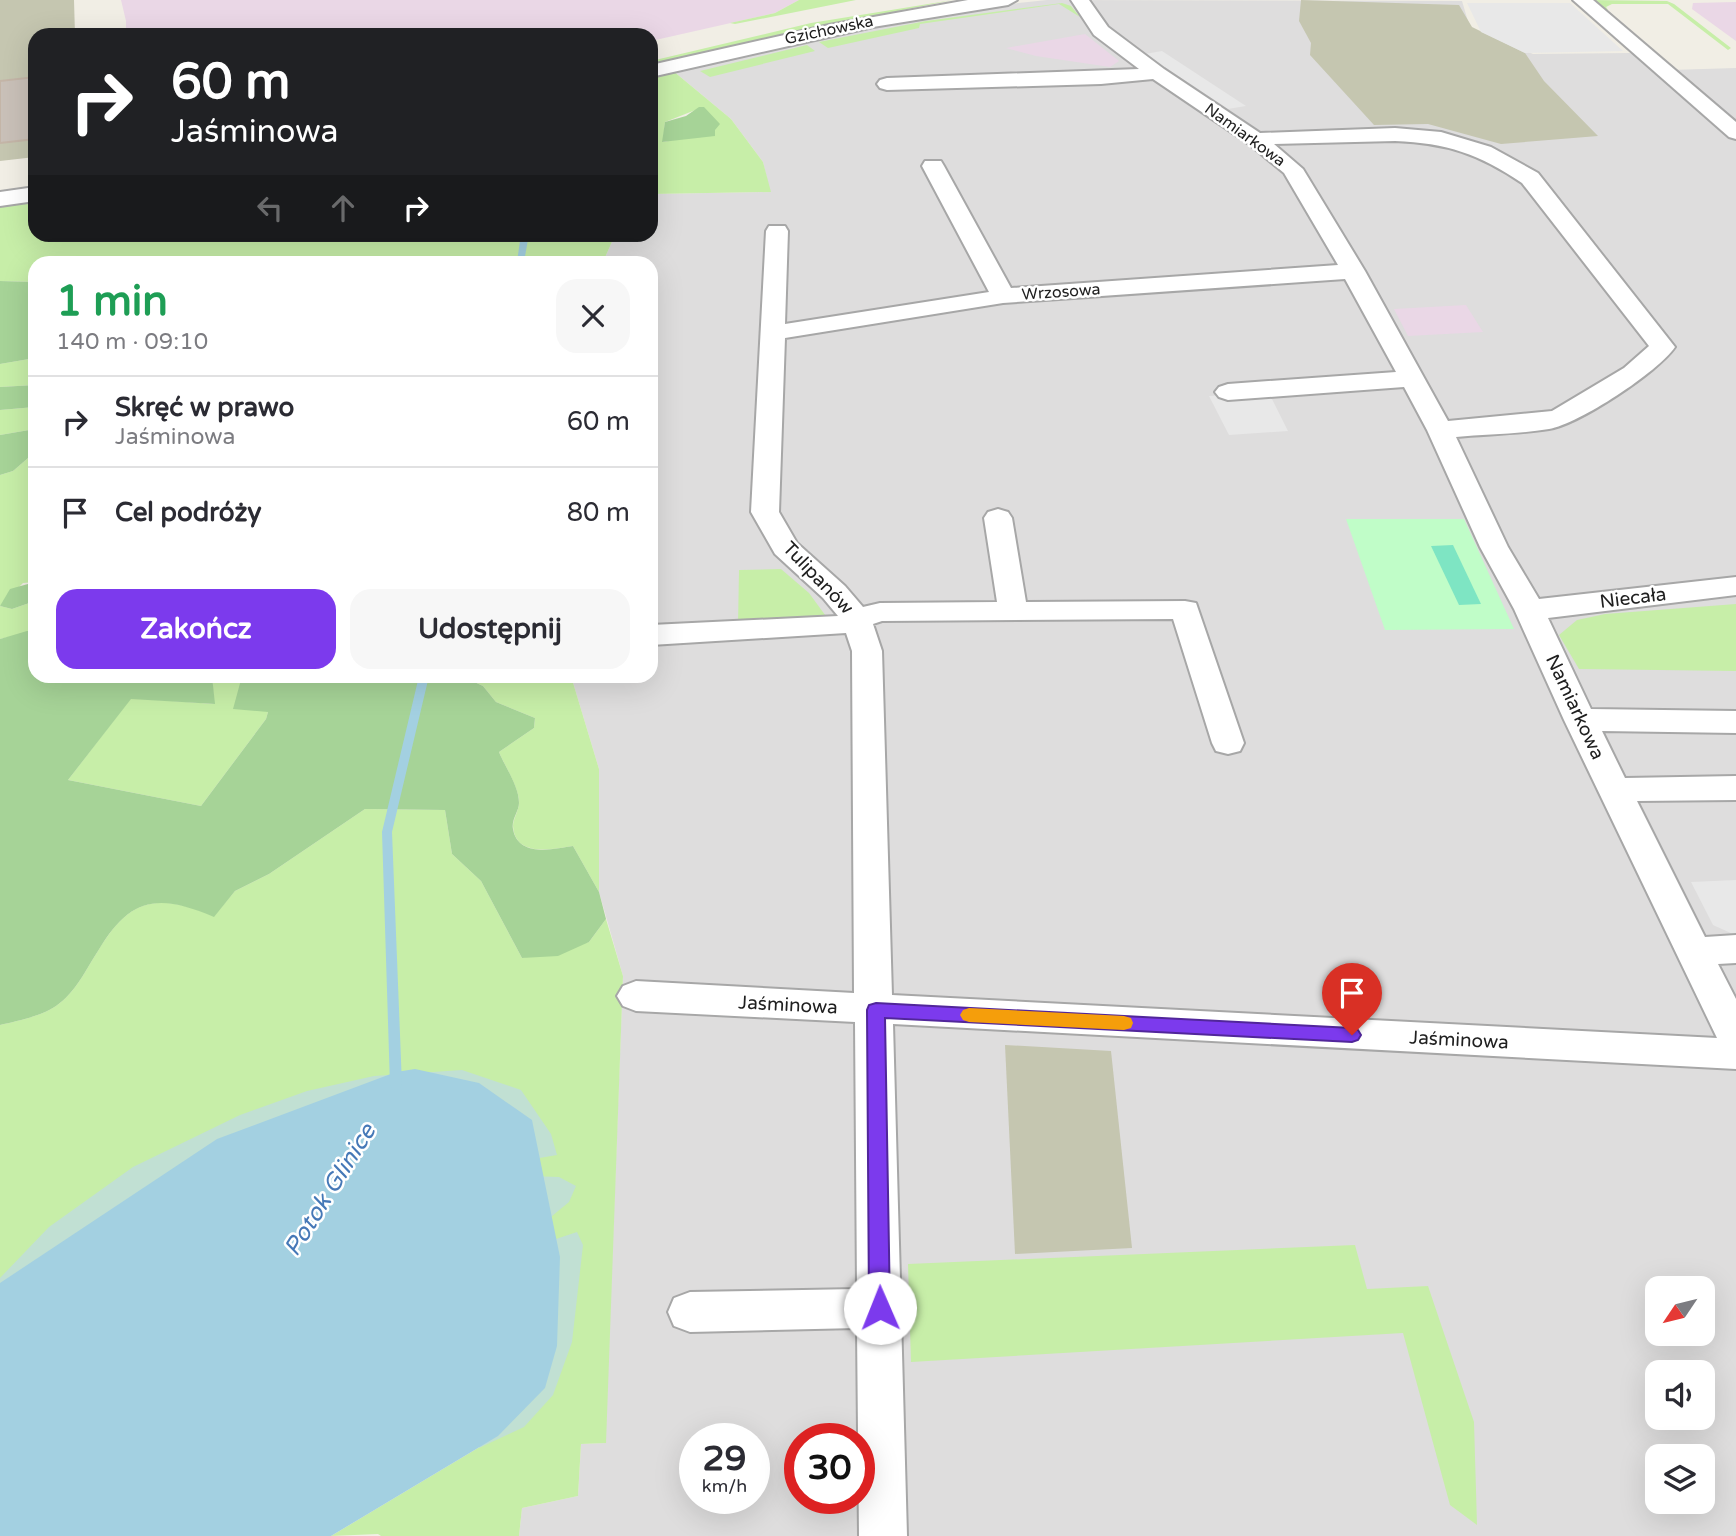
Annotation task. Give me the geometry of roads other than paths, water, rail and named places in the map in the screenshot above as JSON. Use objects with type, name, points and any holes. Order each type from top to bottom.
[{"type":"street","name":"Gzichowska","points":[[658,54],[806,19],[917,0]]},
{"type":"street","name":"Gzichowska","points":[[658,69],[817,31],[931,10],[1008,0]]},
{"type":"street","name":"Namiarkowa","points":[[1080,0],[1101,31],[1157,73],[1256,140],[1292,169],[1353,271],[1440,430],[1494,547],[1529,609],[1580,720],[1736,1037]]},
{"type":"street","points":[[1582,0],[1736,133]]},
{"type":"street","points":[[887,84],[1101,78],[1157,73]]},
{"type":"street","points":[[1256,140],[1422,134],[1475,146],[1503,159],[1530,178],[1663,347],[1633,373],[1561,417],[1549,421],[1440,430]]},
{"type":"street","points":[[933,166],[1003,296]]},
{"type":"street","points":[[0,182],[28,179]]},
{"type":"street","points":[[0,199],[28,195]]},
{"type":"street","name":"Tulipanów","points":[[777,231],[765,512],[785,548],[834,592],[856,618],[867,651],[876,1010],[883,1536]]},
{"type":"street","name":"Wrzosowa","points":[[772,333],[1003,296],[1353,271]]},
{"type":"street","points":[[1228,392],[1412,379]]},
{"type":"street","points":[[998,518],[1013,611]]},
{"type":"street","name":"Niecała","points":[[1529,609],[1561,608],[1619,598],[1736,586]]},
{"type":"street","points":[[658,635],[837,626],[880,612],[1185,610],[1228,743]]},
{"type":"street","points":[[1580,720],[1736,722]]},
{"type":"street","points":[[1614,790],[1736,788]]},
{"type":"street","points":[[1694,951],[1736,949]]},
{"type":"street","name":"Jaśminowa","points":[[636,996],[1736,1054]]},
{"type":"street","points":[[690,1312],[880,1308]]},
{"type":"water","points":[[415,1069],[479,1083],[532,1120],[560,1257],[557,1346],[545,1388],[498,1436],[331,1536],[0,1536],[0,1283],[217,1139],[396,1072]]},
{"type":"waterway","name":"Potok Glinice","points":[[521,256],[524,242]]},
{"type":"waterway","name":"Potok Glinice","points":[[396,1085],[387,832],[422,683]]}]
